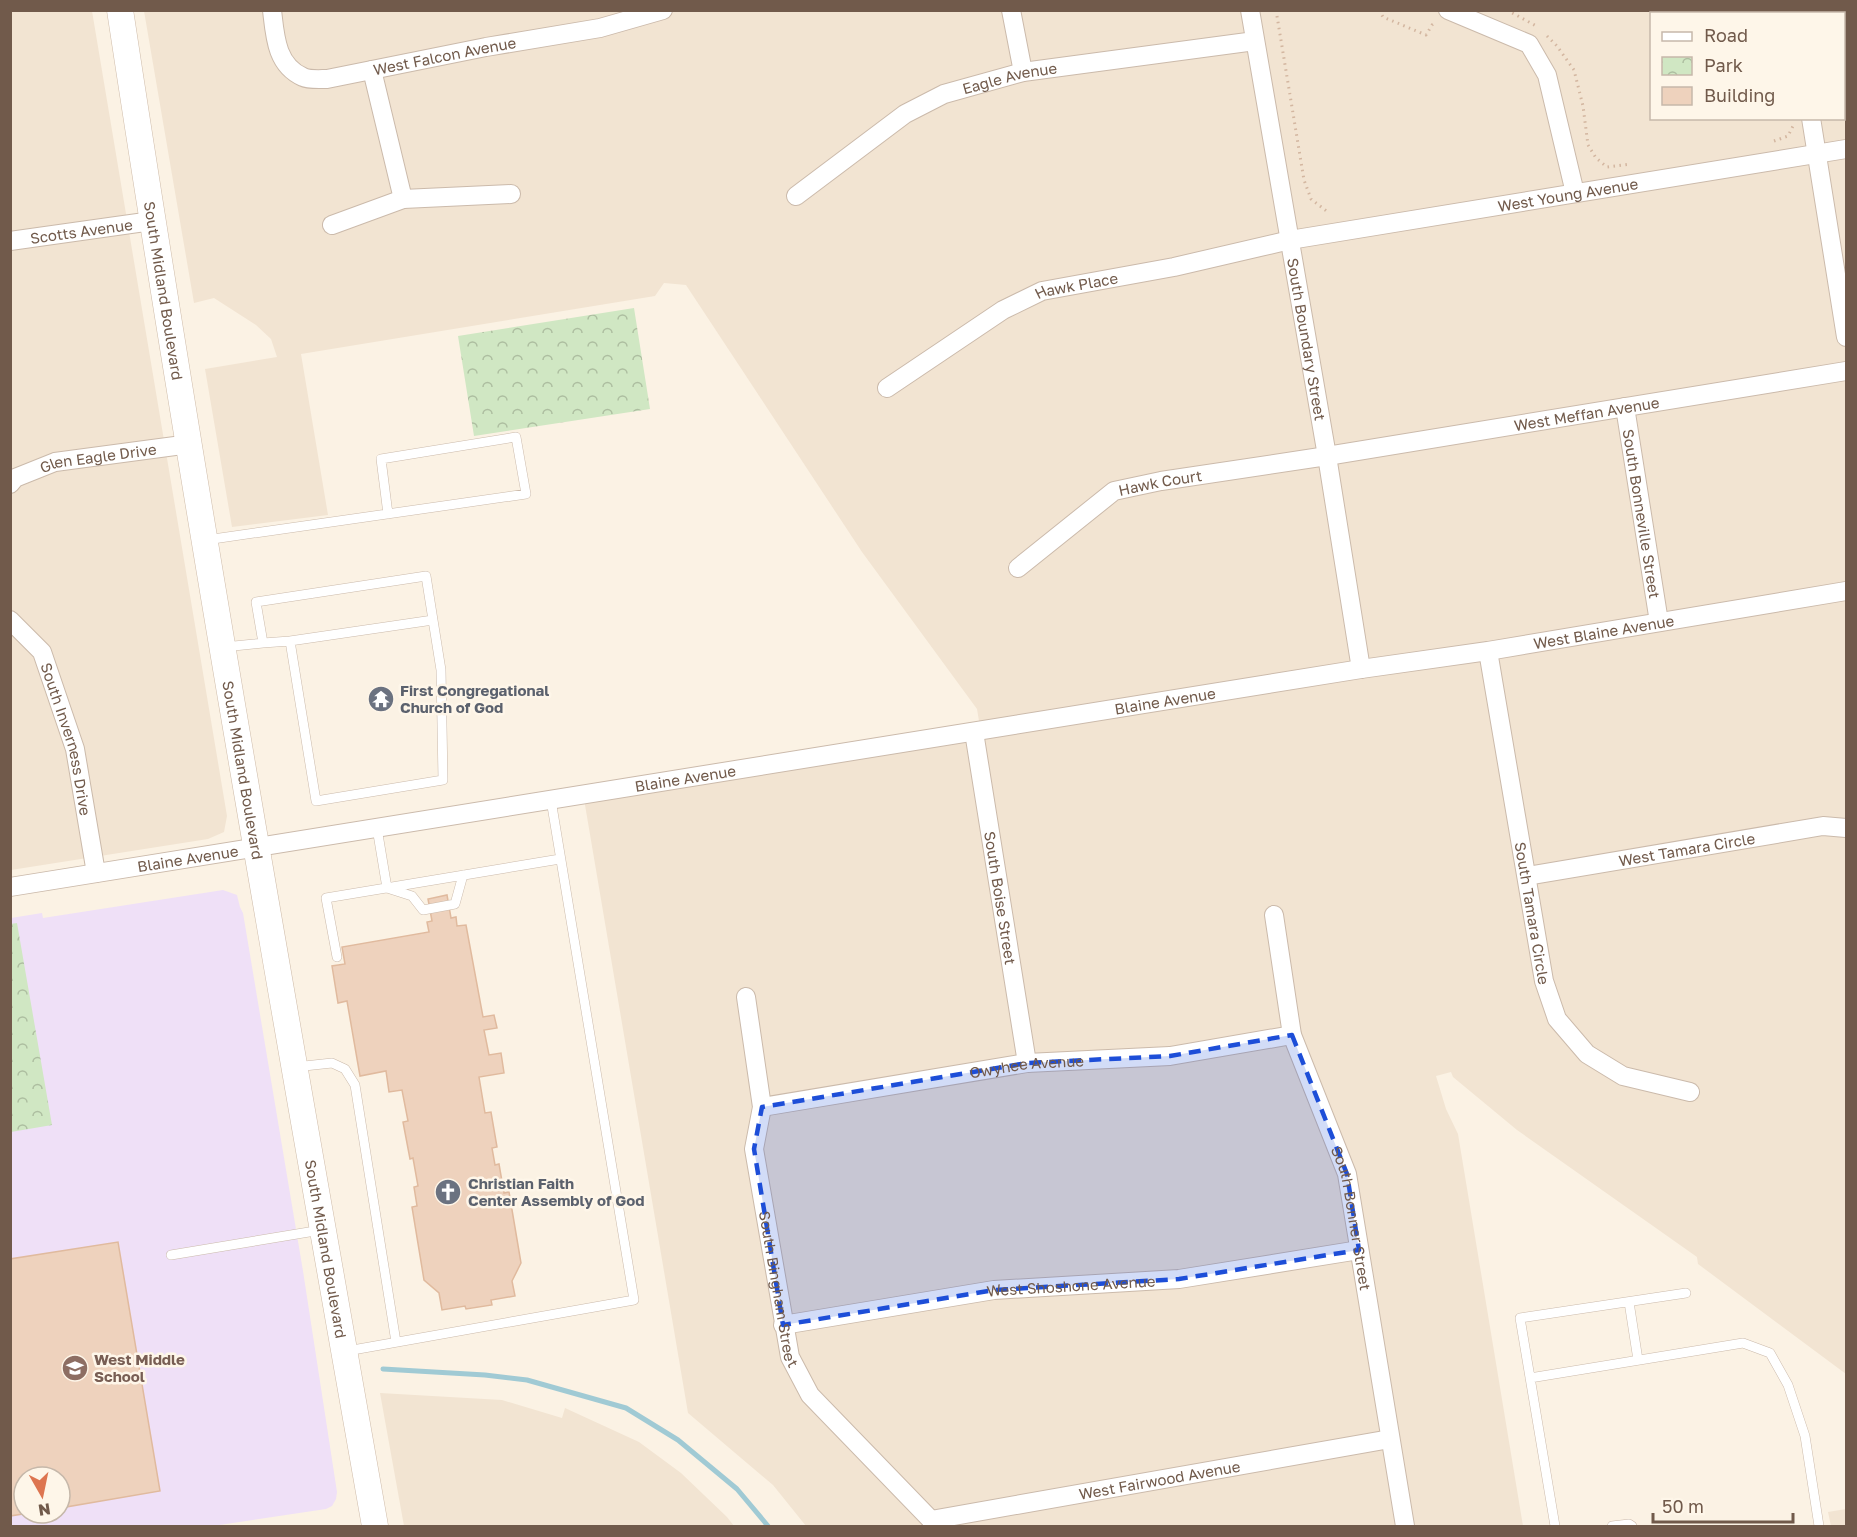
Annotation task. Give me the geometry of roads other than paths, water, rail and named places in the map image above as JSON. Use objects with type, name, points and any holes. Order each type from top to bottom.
[{"type":"main road","name":"South Midland Boulevard","points":[[120,10],[152,221],[255,848],[375,1527]]},
{"type":"street","name":"West Falcon Avenue","points":[[272,10],[276,45],[286,65],[304,79],[327,79],[486,47],[600,28],[636,14],[663,10]]},
{"type":"street","points":[[1011,10],[1023,72]]},
{"type":"street","name":"South Boundary Street","points":[[1250,10],[1327,456],[1361,669]]},
{"type":"street","points":[[1444,15],[1529,44],[1547,75],[1575,193]]},
{"type":"street","name":"Eagle Avenue","points":[[796,196],[905,114],[944,94],[1023,72],[1255,41]]},
{"type":"street","points":[[372,70],[403,199]]},
{"type":"street","points":[[1803,120],[1817,153],[1846,337]]},
{"type":"street","name":"West Young Avenue","points":[[1290,240],[1846,149]]},
{"type":"street","points":[[332,225],[403,199],[511,194]]},
{"type":"street","name":"Scotts Avenue","points":[[10,241],[152,221]]},
{"type":"street","name":"Hawk Place","points":[[887,388],[1003,310],[1042,291],[1174,267],[1290,240]]},
{"type":"street","name":"West Meffan Avenue","points":[[1327,456],[1846,371]]},
{"type":"street","name":"South Bonneville Street","points":[[1624,406],[1659,622]]},
{"type":"street","name":"Glen Eagle Drive","points":[[10,484],[15,478],[55,462],[190,444]]},
{"type":"street","name":"Hawk Court","points":[[1018,568],[1114,491],[1161,481],[1327,456]]},
{"type":"street","name":"West Blaine Avenue","points":[[1361,669],[1488,651],[1846,591]]},
{"type":"street","name":"South Inverness Drive","points":[[10,620],[42,652],[75,749],[96,873]]},
{"type":"street","name":"South Tamara Circle","points":[[1488,651],[1544,981],[1557,1019],[1587,1054],[1623,1076],[1690,1092]]},
{"type":"street","name":"Blaine Avenue","points":[[10,887],[1361,669]]},
{"type":"street","name":"South Boise Street","points":[[974,732],[1027,1063]]},
{"type":"street","name":"West Tamara Circle","points":[[1527,876],[1823,826],[1846,828]]},
{"type":"street","name":"South Bonner Street","points":[[1274,915],[1293,1035],[1347,1174],[1405,1527]]},
{"type":"street","name":"South Bingham Street","points":[[746,998],[762,1107],[754,1149],[790,1357],[810,1395],[933,1523]]},
{"type":"street","name":"Owyhee Avenue","points":[[762,1107],[1027,1063],[1170,1056],[1293,1035]]},
{"type":"street","name":"West Shoshone Avenue","points":[[783,1325],[994,1290],[1179,1279],[1359,1250]]},
{"type":"street","name":"West Fairwood Avenue","points":[[933,1523],[1390,1439]]},
{"type":"lane","points":[[206,540],[388,514],[526,494],[516,437],[381,459],[388,514]]},
{"type":"lane","points":[[263,643],[256,602],[426,576],[441,669],[443,780],[316,801],[290,641]]},
{"type":"lane","points":[[223,647],[290,641],[433,620]]},
{"type":"lane","points":[[344,1352],[634,1300],[551,800]]},
{"type":"lane","points":[[377,828],[387,888]]},
{"type":"lane","points":[[337,957],[326,898],[561,859]]},
{"type":"lane","points":[[387,888],[412,896],[423,910],[455,904],[463,875]]},
{"type":"lane","points":[[294,1067],[332,1063],[345,1070],[355,1085],[396,1342]]},
{"type":"lane","points":[[171,1255],[323,1230]]},
{"type":"lane","points":[[1555,1527],[1520,1318],[1686,1293]]},
{"type":"lane","points":[[1629,1302],[1638,1360]]},
{"type":"lane","points":[[1530,1378],[1743,1342],[1770,1353],[1788,1385],[1805,1436],[1819,1527]]},
{"type":"lane","points":[[1612,1527],[1629,1524],[1632,1527]]},
{"type":"waterway","points":[[383,1369],[527,1380],[626,1408],[678,1440],[737,1489],[768,1526]]},
{"type":"place","name":"First Congregational Church of God","points":[[381,699]]},
{"type":"place","name":"Christian Faith Center Assembly of God","points":[[448,1192]]},
{"type":"place","name":"West Middle School","points":[[75,1368]]}]
